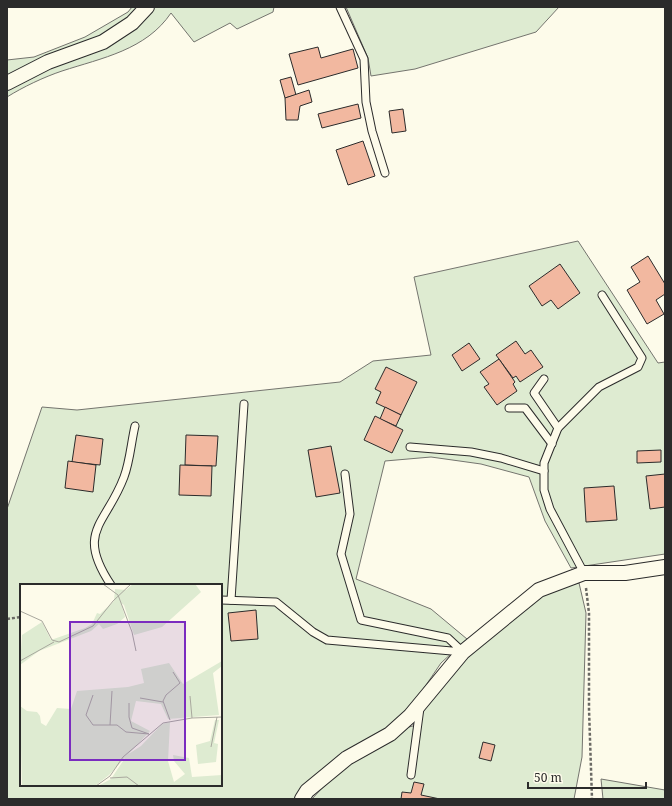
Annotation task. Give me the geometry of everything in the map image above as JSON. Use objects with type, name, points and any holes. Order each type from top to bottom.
[{"type":"street","points":[[7,83],[48,62],[103,42],[132,23],[147,7]]},
{"type":"street","points":[[302,799],[307,791],[347,758],[390,734],[410,716],[462,652],[539,590],[584,573],[625,573],[665,567]]},
{"type":"lane","points":[[340,7],[364,59],[366,102],[372,131],[385,173]]},
{"type":"lane","points":[[584,573],[550,509],[544,490],[544,463],[558,428],[599,387],[638,368],[642,358],[602,295]]},
{"type":"lane","points":[[544,379],[534,392],[558,428]]},
{"type":"lane","points":[[231,600],[244,404]]},
{"type":"lane","points":[[509,408],[525,408],[552,444]]},
{"type":"lane","points":[[110,584],[99,568],[94,545],[97,525],[113,501],[124,476],[135,426]]},
{"type":"lane","points":[[410,447],[471,452],[501,458],[544,471]]},
{"type":"lane","points":[[345,474],[350,514],[341,554],[361,620],[448,638],[462,652]]},
{"type":"lane","points":[[222,600],[276,602],[313,632],[327,640],[462,652]]},
{"type":"lane","points":[[411,775],[421,702]]},
{"type":"path","points":[[584,573],[589,613],[589,709],[592,799]]},
{"type":"path","points":[[7,619],[20,617]]},
{"type":"green space","points":[[132,7],[274,7],[273,12],[237,29],[230,23],[194,42],[171,13],[161,26],[136,44],[107,57],[48,76],[7,97],[7,60],[34,57],[85,37],[128,12]]},
{"type":"green space","points":[[346,7],[559,7],[536,32],[415,69],[371,76],[368,58]]},
{"type":"green space","points":[[578,241],[658,363],[665,362],[665,554],[571,568],[545,521],[529,477],[481,464],[431,457],[385,461],[356,579],[431,609],[467,639],[441,663],[411,707],[388,729],[346,751],[330,763],[311,780],[295,799],[7,799],[7,509],[42,407],[77,410],[340,382],[373,361],[431,355],[414,277]]},
{"type":"green space","points":[[579,583],[586,613],[582,757],[574,799],[312,799],[334,775],[400,729],[413,726],[433,695],[458,667],[485,641],[529,603],[549,591]]},
{"type":"green space","points":[[601,779],[665,790],[665,799],[603,799]]},
{"type":"building","points":[[318,47],[321,58],[353,49],[358,68],[298,85],[289,54]]},
{"type":"building","points":[[291,77],[296,95],[285,98],[280,80]]},
{"type":"building","points":[[309,90],[312,102],[300,106],[298,120],[286,120],[285,98]]},
{"type":"building","points":[[358,104],[361,118],[322,128],[318,114]]},
{"type":"building","points":[[403,109],[406,131],[392,133],[389,111]]},
{"type":"building","points":[[363,141],[375,176],[348,185],[336,150]]},
{"type":"building","points":[[648,256],[665,284],[665,294],[656,300],[664,314],[647,324],[627,290],[640,282],[631,267]]},
{"type":"building","points":[[560,264],[580,293],[558,309],[551,300],[542,306],[529,286]]},
{"type":"building","points":[[516,341],[525,354],[531,350],[543,367],[520,382],[516,376],[513,378],[496,355]]},
{"type":"building","points":[[469,343],[480,359],[462,371],[452,355]]},
{"type":"building","points":[[499,359],[515,382],[513,384],[517,391],[497,405],[484,387],[489,384],[480,372]]},
{"type":"building","points":[[386,367],[417,382],[401,415],[376,403],[381,392],[375,389]]},
{"type":"building","points":[[385,407],[401,415],[396,426],[380,419]]},
{"type":"building","points":[[375,416],[403,430],[392,453],[364,440]]},
{"type":"building","points":[[76,435],[103,439],[100,465],[72,462]]},
{"type":"building","points":[[186,435],[218,436],[216,466],[185,465]]},
{"type":"building","points":[[331,446],[340,493],[316,497],[308,450]]},
{"type":"building","points":[[661,450],[661,462],[637,463],[637,451]]},
{"type":"building","points":[[68,461],[96,465],[93,492],[65,488]]},
{"type":"building","points":[[180,465],[212,466],[211,496],[179,495]]},
{"type":"building","points":[[665,474],[665,507],[650,509],[646,476]]},
{"type":"building","points":[[614,486],[617,520],[586,522],[584,488]]},
{"type":"building","points":[[256,610],[258,639],[231,641],[228,613]]},
{"type":"building","points":[[483,742],[495,745],[491,761],[479,758]]},
{"type":"building","points":[[414,782],[424,784],[421,795],[440,799],[401,799],[402,792],[411,793]]}]
